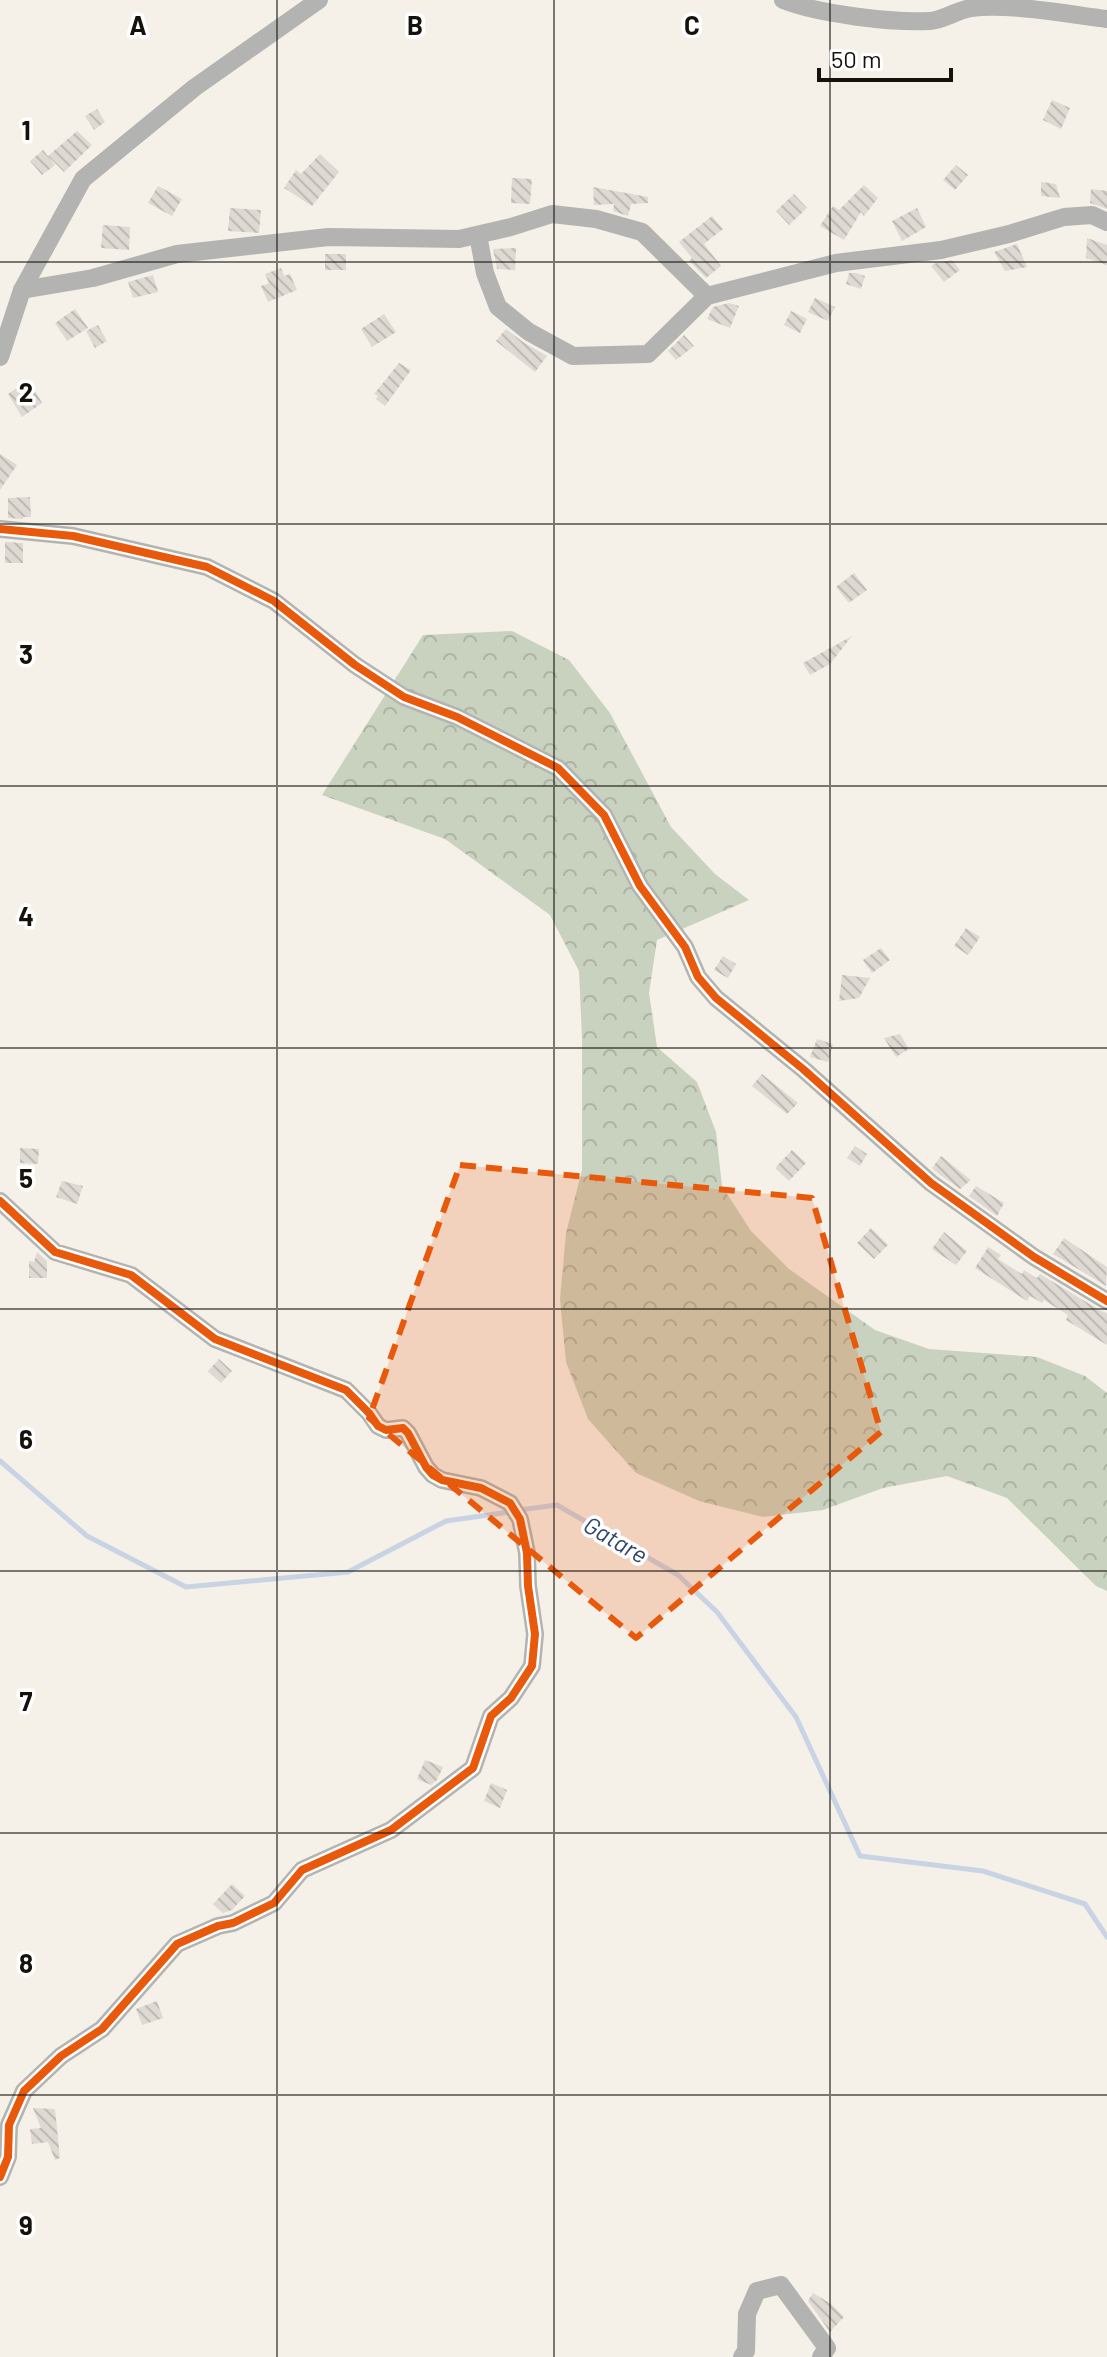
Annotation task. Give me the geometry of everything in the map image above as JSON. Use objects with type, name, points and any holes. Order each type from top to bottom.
[{"type":"street","points":[[0,357],[22,290],[83,179],[194,88],[319,0]]},
{"type":"street","points":[[783,0],[804,8],[933,21],[969,8],[1001,7],[1107,19]]},
{"type":"street","points":[[22,290],[93,278],[177,254],[328,237],[459,239],[552,214],[596,219],[642,232],[707,296]]},
{"type":"street","points":[[478,235],[485,273],[498,307],[529,332],[573,356],[648,354],[707,296],[836,263],[941,250],[1064,217],[1092,215],[1107,222]]},
{"type":"street","points":[[0,529],[73,536],[207,567],[274,601],[355,665],[404,697],[457,717],[558,768],[604,815],[640,886],[685,947],[698,977],[716,998],[803,1069],[931,1183],[1034,1257],[1107,1301]]},
{"type":"street","points":[[0,1201],[55,1252],[131,1275],[215,1339],[346,1390],[378,1426],[386,1430],[403,1428],[433,1475],[442,1480],[481,1488],[510,1503],[520,1519],[527,1553],[535,1634],[532,1666],[511,1698],[491,1716],[473,1768],[391,1830],[302,1870],[274,1903],[233,1923],[218,1926],[177,1944],[102,2029],[61,2056],[24,2091],[9,2125],[8,2157],[0,2177]]},
{"type":"street","points":[[742,2357],[746,2351],[747,2314],[757,2291],[781,2285],[827,2348],[821,2357]]},
{"type":"highlighted area","points":[[460,1165],[812,1198],[881,1432],[636,1638],[369,1418]]},
{"type":"green space","points":[[512,631],[569,660],[610,713],[671,827],[715,874],[749,900],[657,940],[649,993],[657,1047],[697,1082],[716,1132],[722,1186],[751,1231],[789,1269],[875,1330],[929,1349],[1037,1357],[1085,1376],[1107,1393],[1107,1591],[1096,1586],[1007,1498],[947,1476],[883,1488],[823,1510],[763,1517],[699,1501],[636,1473],[588,1419],[566,1362],[560,1299],[566,1233],[582,1170],[579,971],[550,915],[445,839],[322,795],[423,635]]},
{"type":"building","points":[[1052,100],[1070,108],[1061,129],[1043,120]]},
{"type":"building","points":[[97,109],[105,122],[94,130],[85,116]]},
{"type":"building","points":[[77,131],[92,145],[64,172],[48,156]]},
{"type":"building","points":[[43,150],[55,165],[42,175],[30,161]]},
{"type":"building","points":[[320,154],[339,172],[312,206],[284,188],[296,170],[301,174]]},
{"type":"building","points":[[956,165],[968,175],[955,190],[943,180]]},
{"type":"building","points":[[512,178],[532,179],[530,204],[511,203]]},
{"type":"building","points":[[1041,182],[1056,184],[1060,198],[1041,196]]},
{"type":"building","points":[[864,185],[878,198],[864,216],[861,212],[844,240],[820,226],[833,206],[839,210]]},
{"type":"building","points":[[158,186],[182,199],[172,216],[148,203]]},
{"type":"building","points":[[593,187],[648,197],[648,203],[631,204],[628,216],[613,211],[614,204],[594,205]]},
{"type":"building","points":[[1091,189],[1107,191],[1107,209],[1090,203]]},
{"type":"building","points":[[794,194],[807,208],[789,225],[776,211]]},
{"type":"building","points":[[230,208],[261,210],[259,233],[228,231]]},
{"type":"building","points":[[917,208],[926,227],[902,241],[892,221]]},
{"type":"building","points":[[712,216],[723,229],[704,244],[721,266],[706,278],[689,261],[692,258],[679,242]]},
{"type":"building","points":[[103,225],[130,227],[129,250],[101,248]]},
{"type":"building","points":[[1087,238],[1107,245],[1107,265],[1086,258]]},
{"type":"building","points":[[1017,244],[1027,267],[1005,271],[994,252]]},
{"type":"building","points":[[516,248],[515,270],[497,269],[493,249]]},
{"type":"building","points":[[325,254],[346,254],[346,270],[325,270]]},
{"type":"building","points":[[952,260],[960,270],[944,282],[931,266]]},
{"type":"building","points":[[281,268],[284,276],[290,274],[297,290],[268,302],[261,286],[269,283],[265,274]]},
{"type":"building","points":[[849,273],[865,276],[861,289],[846,284]]},
{"type":"building","points":[[153,275],[158,292],[133,298],[128,282]]},
{"type":"building","points":[[815,298],[835,307],[828,321],[808,312]]},
{"type":"building","points":[[729,303],[739,306],[730,328],[707,319],[713,307]]},
{"type":"building","points":[[75,309],[88,328],[67,341],[55,323]]},
{"type":"building","points":[[791,311],[807,319],[800,333],[784,325]]},
{"type":"building","points":[[384,314],[396,332],[372,347],[361,329]]},
{"type":"building","points":[[98,325],[107,341],[95,348],[86,331]]},
{"type":"building","points":[[506,329],[547,356],[535,372],[496,341]]},
{"type":"building","points":[[684,335],[694,346],[676,360],[668,351]]},
{"type":"building","points":[[399,363],[411,370],[385,406],[374,394]]},
{"type":"building","points":[[29,380],[42,403],[22,417],[8,394]]},
{"type":"building","points":[[0,454],[17,465],[0,490]]},
{"type":"building","points":[[30,497],[31,517],[8,518],[8,498]]},
{"type":"building","points":[[5,542],[23,543],[23,563],[5,563]]},
{"type":"building","points":[[854,573],[867,590],[849,603],[836,587]]},
{"type":"building","points":[[852,636],[830,664],[810,675],[803,663]]},
{"type":"building","points":[[966,928],[980,937],[968,955],[954,946]]},
{"type":"building","points":[[881,948],[890,960],[872,973],[863,960]]},
{"type":"building","points":[[723,956],[736,964],[728,978],[714,970]]},
{"type":"building","points":[[842,975],[870,978],[859,998],[839,1001]]},
{"type":"building","points":[[900,1034],[909,1049],[896,1057],[884,1038]]},
{"type":"building","points":[[817,1039],[833,1044],[828,1062],[810,1057]]},
{"type":"building","points":[[762,1074],[798,1103],[787,1114],[752,1086]]},
{"type":"building","points":[[855,1146],[867,1154],[860,1166],[847,1158]]},
{"type":"building","points":[[20,1148],[39,1149],[38,1164],[20,1163]]},
{"type":"building","points":[[792,1150],[806,1163],[789,1181],[775,1168]]},
{"type":"building","points":[[941,1156],[971,1180],[960,1189],[939,1174],[932,1168]]},
{"type":"building","points":[[62,1181],[83,1186],[77,1204],[56,1197]]},
{"type":"building","points":[[976,1186],[1004,1203],[997,1216],[969,1196]]},
{"type":"building","points":[[871,1228],[888,1245],[874,1259],[857,1243]]},
{"type":"building","points":[[944,1232],[967,1251],[956,1265],[932,1249]]},
{"type":"building","points":[[1064,1238],[1107,1267],[1106,1286],[1053,1254]]},
{"type":"building","points":[[988,1247],[1001,1255],[998,1259],[1022,1274],[1024,1270],[1037,1278],[1040,1274],[1107,1313],[1107,1345],[1066,1320],[1068,1315],[1044,1300],[1042,1303],[1030,1296],[1027,1301],[975,1268]]},
{"type":"building","points":[[37,1252],[47,1261],[47,1278],[29,1278],[29,1261],[34,1262]]},
{"type":"building","points":[[219,1359],[232,1371],[221,1383],[208,1371]]},
{"type":"building","points":[[425,1760],[443,1767],[431,1785],[417,1779]]},
{"type":"building","points":[[491,1783],[507,1790],[500,1808],[484,1801]]},
{"type":"building","points":[[232,1884],[245,1896],[232,1910],[223,1913],[213,1904]]},
{"type":"building","points":[[157,2001],[163,2018],[142,2025],[136,2009]]},
{"type":"building","points":[[33,2108],[55,2109],[60,2158],[55,2160],[48,2142],[32,2144],[30,2129],[41,2128]]},
{"type":"building","points":[[813,2293],[844,2317],[830,2332],[808,2301]]},
{"type":"waterway","name":"Gatare","points":[[0,1461],[87,1536],[186,1587],[348,1572],[446,1521],[509,1512]]},
{"type":"waterway","name":"Gatare","points":[[519,1510],[557,1505],[678,1575],[717,1612],[796,1717],[860,1856],[983,1871],[1085,1904],[1107,1937]]},
{"type":"cycle path","points":[[0,529],[73,536],[207,567],[274,601],[355,665],[404,697],[457,717],[558,768],[604,815],[640,886],[685,947],[698,977],[716,998],[803,1069],[931,1183],[1034,1257],[1107,1301]]},
{"type":"cycle path","points":[[0,1201],[55,1252],[131,1275],[215,1339],[346,1390],[378,1426],[386,1430],[403,1428],[433,1475],[442,1480],[481,1488],[510,1503],[520,1519],[527,1553],[535,1634],[532,1666],[511,1698],[491,1716],[473,1768],[391,1830],[302,1870],[274,1903],[233,1923],[218,1926],[177,1944],[102,2029],[61,2056],[24,2091],[9,2125],[8,2157],[0,2177]]}]
